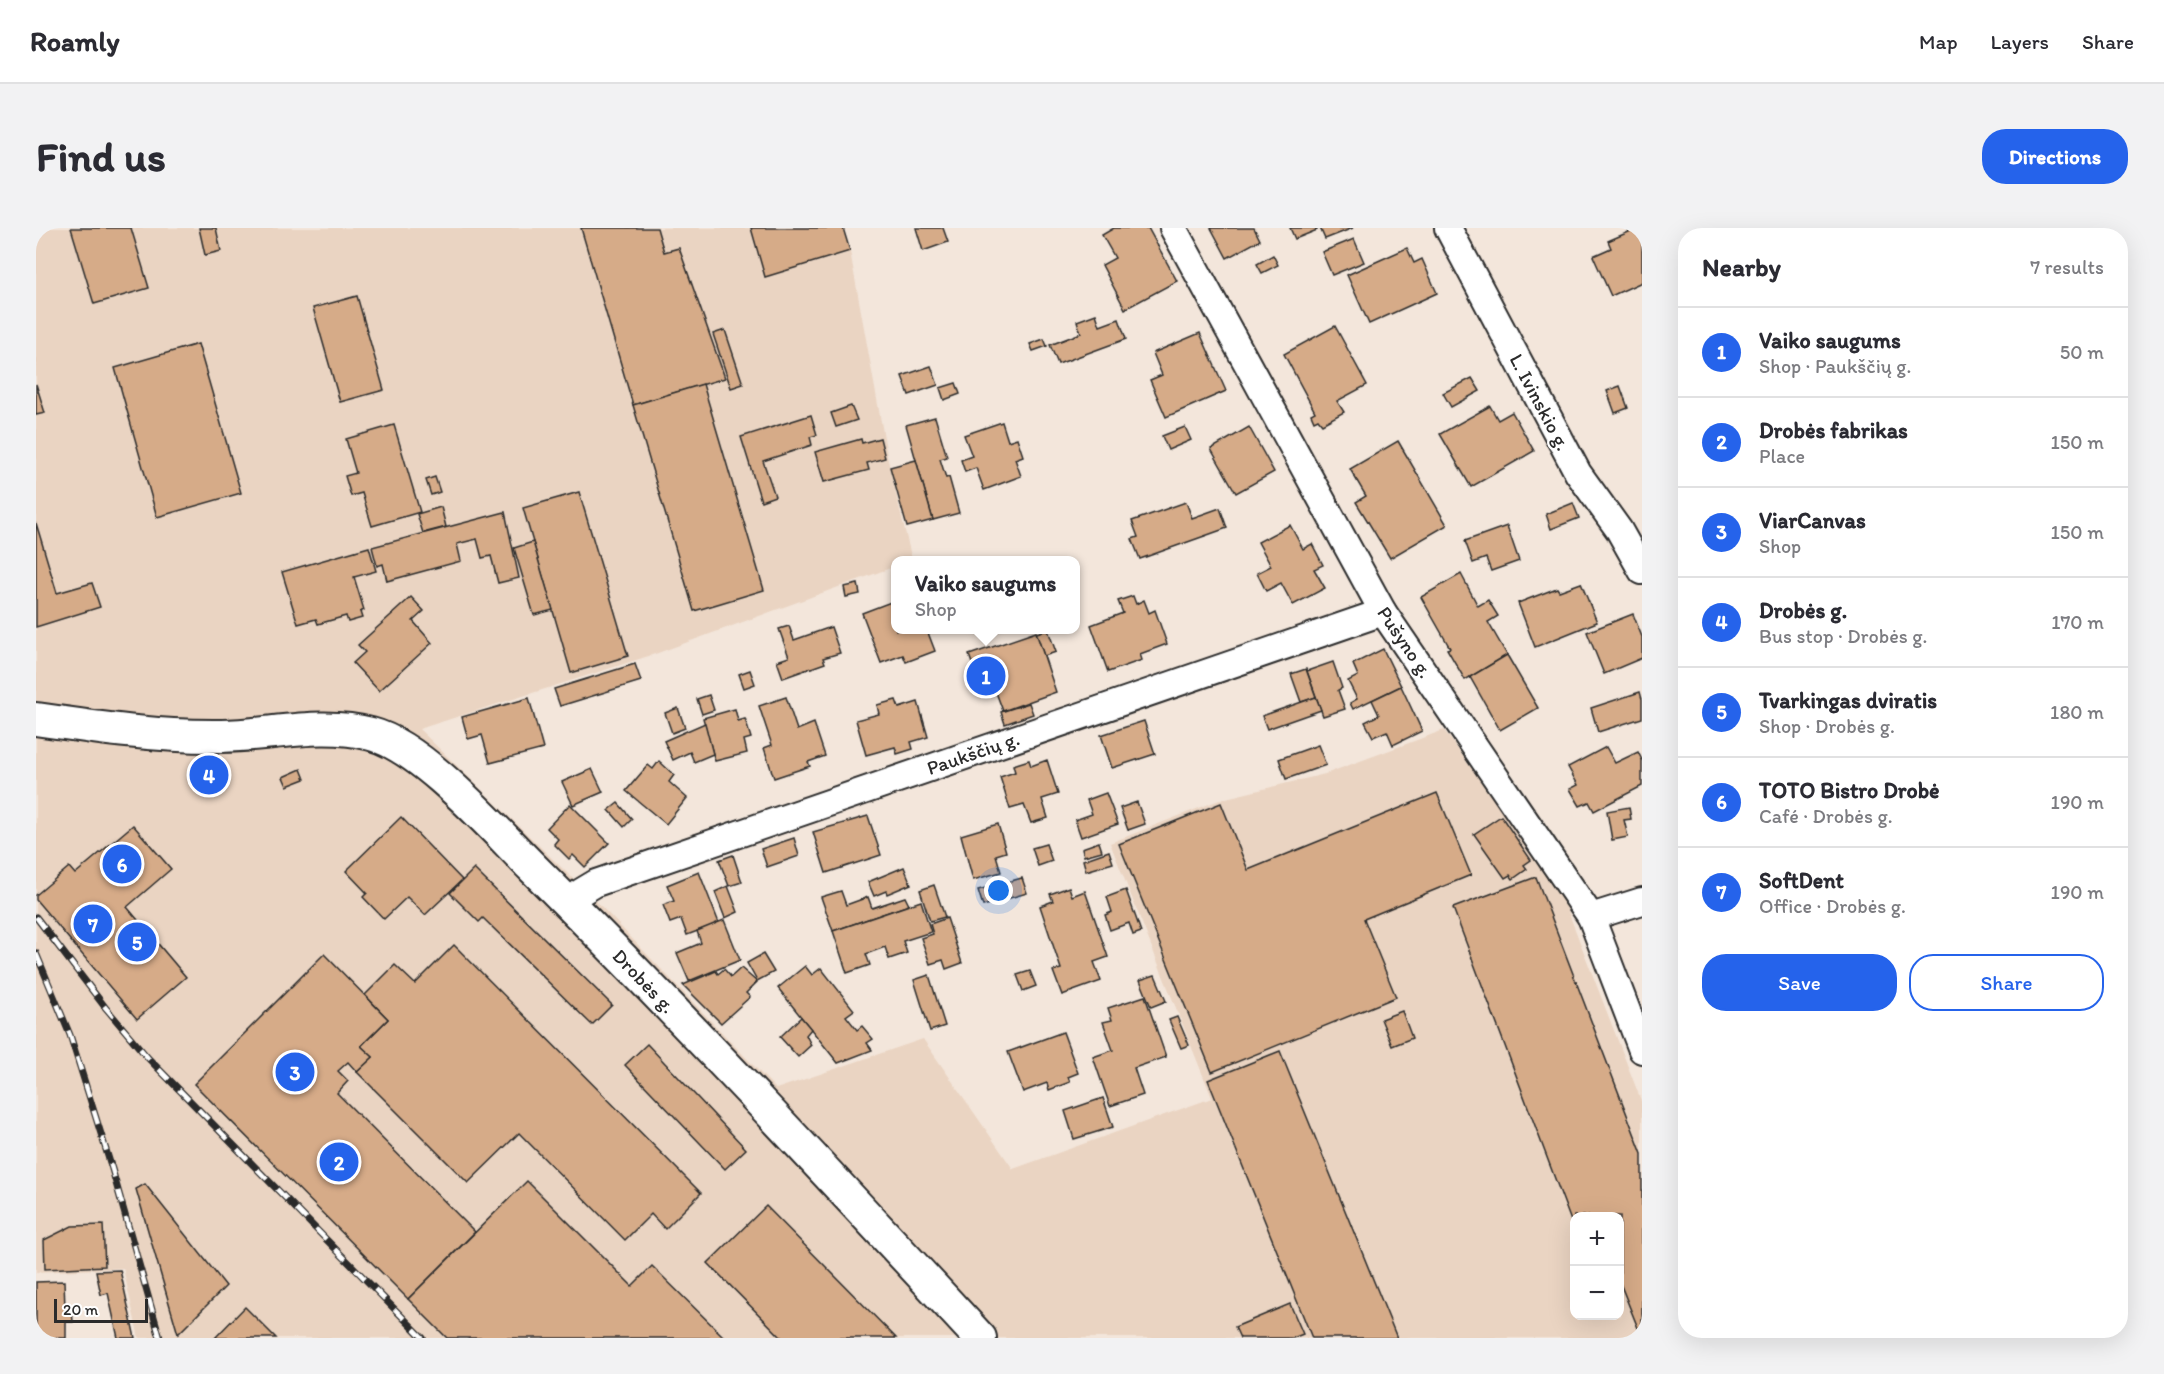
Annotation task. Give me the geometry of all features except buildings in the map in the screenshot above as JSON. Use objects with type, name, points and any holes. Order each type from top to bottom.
[{"type":"street","name":"Pušyno g.","points":[[1173,228],[1383,612],[1591,917],[1642,1050]]},
{"type":"street","name":"L. Ivinskio g.","points":[[1448,228],[1578,473],[1619,530],[1642,570]]},
{"type":"street","name":"Paukščių g.","points":[[569,904],[581,892],[596,883],[1383,612]]},
{"type":"street","name":"Drobės g.","points":[[36,719],[144,734],[222,736],[344,729],[374,735],[404,749],[438,776],[569,904],[771,1112],[980,1338]]},
{"type":"street","points":[[1591,917],[1642,901]]},
{"type":"shaded area","points":[[36,228],[843,228],[850,251],[888,460],[911,556],[891,556],[891,568],[655,654],[419,729],[598,903],[776,1089],[923,1039],[1013,1169],[1212,1098],[1110,843],[1222,799],[1325,774],[1444,730],[1561,893],[1642,1103],[1642,1338],[139,1338],[123,1268],[36,1272]]},
{"type":"railway","points":[[36,917],[105,1007],[148,1058],[423,1338]]},
{"type":"railway","points":[[36,953],[70,1035],[112,1169],[160,1338]]},
{"type":"place","name":"Vaiko saugums","points":[[986,676]]},
{"type":"place","name":"Drobės g.","points":[[209,775]]},
{"type":"place","name":"TOTO Bistro Drobė","points":[[122,864]]},
{"type":"place","name":"SoftDent","points":[[93,924]]},
{"type":"place","name":"Tvarkingas dviratis","points":[[137,942]]},
{"type":"place","name":"ViarCanvas","points":[[295,1072]]},
{"type":"place","name":"Drobės fabrikas","points":[[339,1162]]}]
